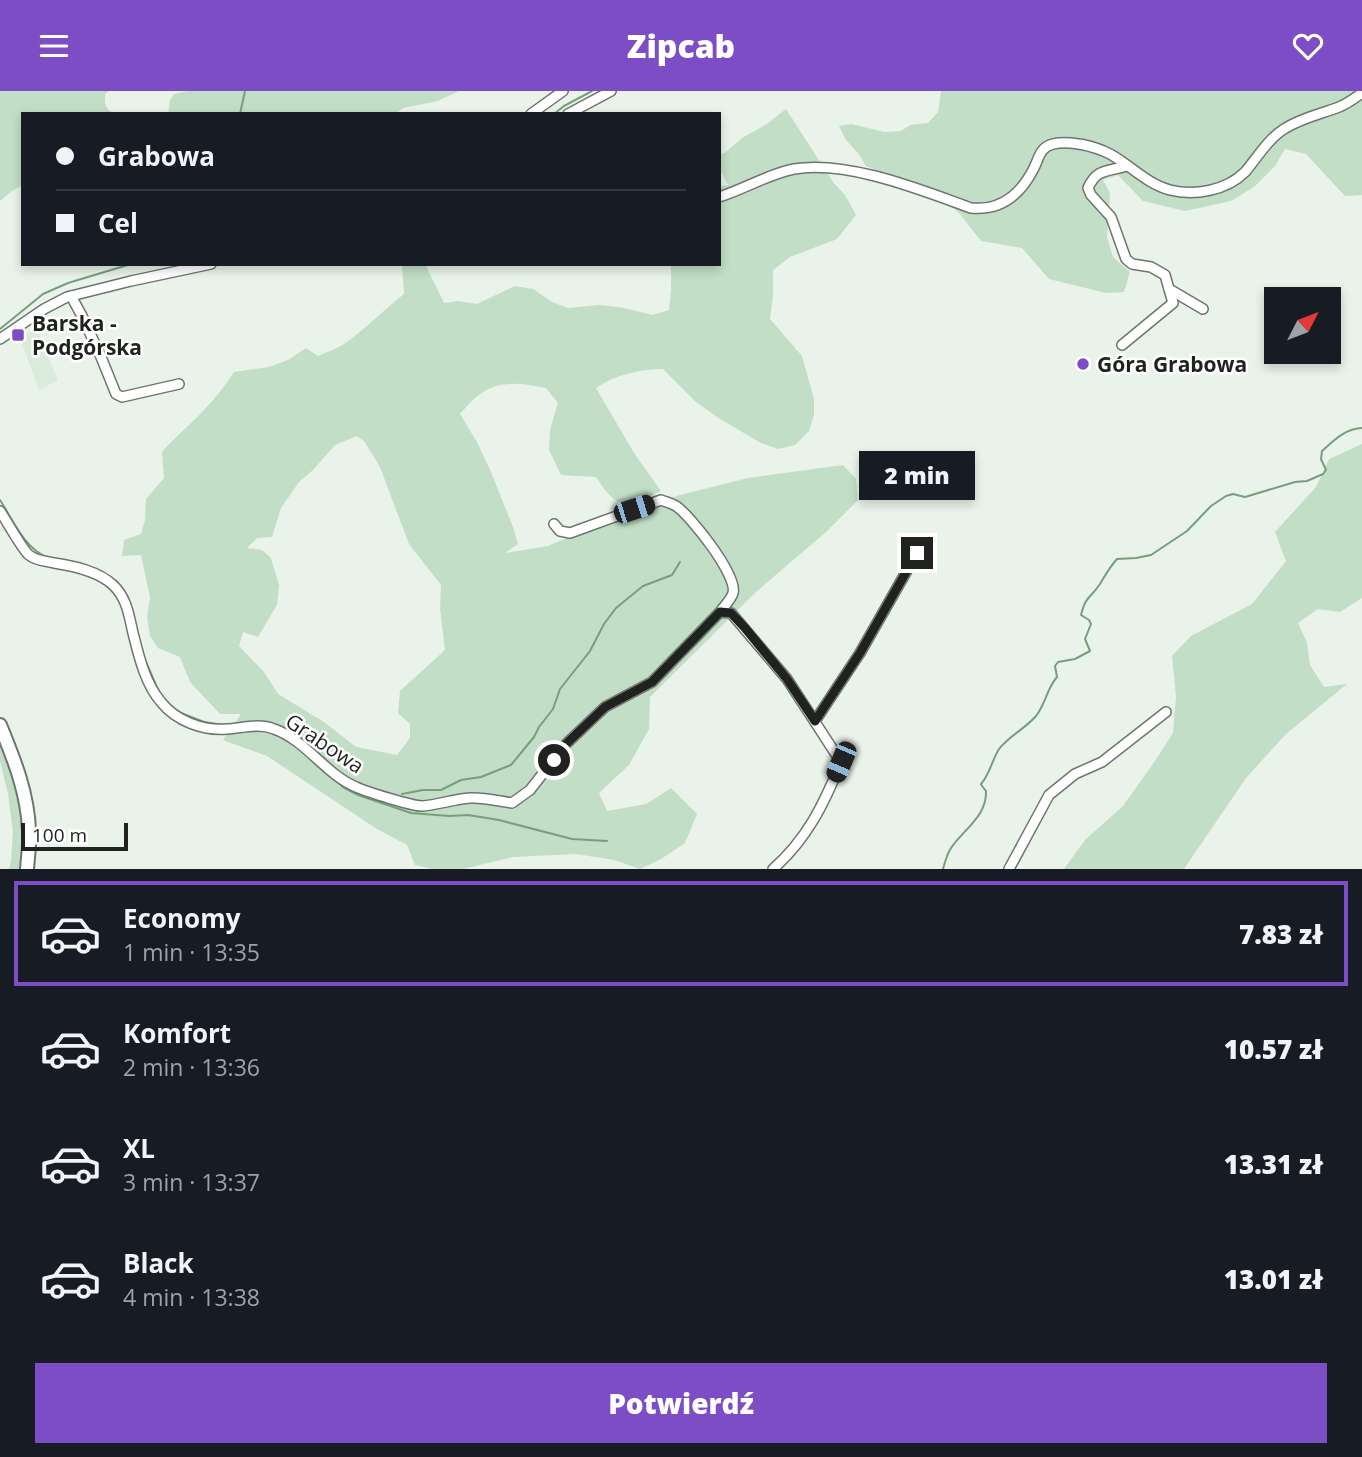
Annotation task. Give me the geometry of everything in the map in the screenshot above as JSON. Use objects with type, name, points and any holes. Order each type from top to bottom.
[{"type":"main road","points":[[0,725],[16,765],[28,810],[30,833],[27,869]]},
{"type":"street","points":[[534,112],[563,91]]},
{"type":"street","points":[[572,112],[611,91]]},
{"type":"street","points":[[721,196],[775,174],[816,167],[887,179],[971,208],[995,207],[1009,199],[1020,188],[1041,152],[1046,146],[1055,143],[1075,143],[1111,154],[1167,190],[1205,192],[1242,175],[1283,129],[1339,107],[1362,93]]},
{"type":"street","points":[[1122,345],[1173,303],[1165,275],[1151,267],[1132,264],[1126,259],[1111,217],[1088,188],[1093,177],[1102,171],[1126,166]]},
{"type":"street","points":[[0,339],[44,309],[71,296],[202,266]]},
{"type":"street","points":[[1169,289],[1203,309]]},
{"type":"street","points":[[71,296],[116,394],[122,397],[179,384]]},
{"type":"street","points":[[554,524],[560,530],[570,533],[660,501],[677,506],[699,528],[729,574],[733,591],[720,612]]},
{"type":"street","name":"Grabowa","points":[[0,511],[28,554],[39,560],[92,572],[111,582],[120,592],[127,606],[148,682],[161,703],[177,717],[209,728],[272,728],[285,733],[344,781],[420,806],[472,797],[512,803],[530,790],[565,745],[605,707],[652,682],[720,612]]},
{"type":"street","points":[[815,721],[860,653],[917,553]]},
{"type":"street","points":[[720,612],[731,613],[787,679],[841,762],[817,817],[792,853],[773,869]]},
{"type":"street","points":[[1009,869],[1049,795],[1075,775],[1102,762],[1166,712]]},
{"type":"shaded area","points":[[36,328],[58,380],[39,390],[20,338]]},
{"type":"green space","points":[[0,91],[109,91],[105,94],[105,103],[108,110],[112,112],[21,112],[21,186],[0,201]]},
{"type":"green space","points":[[188,91],[459,91],[438,101],[403,108],[398,112],[168,112],[174,94]]},
{"type":"green space","points":[[941,91],[1362,91],[1362,195],[1345,196],[1306,154],[1285,149],[1275,166],[1254,187],[1231,201],[1185,211],[1143,201],[1118,175],[1103,180],[1110,193],[1107,237],[1113,257],[1130,272],[1124,292],[1106,293],[1049,279],[1022,248],[981,241],[959,213],[925,185],[866,166],[839,126],[851,124],[885,132],[901,131],[910,125],[928,123],[938,112]]},
{"type":"green space","points":[[786,109],[856,215],[837,239],[790,257],[773,270],[770,319],[802,356],[814,399],[814,415],[809,431],[795,445],[778,449],[761,443],[696,402],[663,369],[619,376],[596,388],[634,453],[661,491],[638,501],[625,503],[611,497],[596,477],[561,475],[549,450],[550,430],[558,403],[546,388],[512,384],[496,386],[477,396],[460,414],[478,444],[513,527],[518,544],[505,553],[548,546],[620,515],[680,495],[748,478],[843,465],[856,479],[858,500],[826,532],[756,592],[650,697],[649,729],[629,765],[599,793],[607,811],[646,804],[671,788],[697,814],[685,843],[640,869],[614,860],[576,854],[513,857],[463,869],[432,869],[415,865],[407,845],[377,829],[267,756],[223,740],[241,714],[220,714],[190,682],[180,657],[158,648],[150,636],[147,617],[150,597],[141,555],[122,556],[124,540],[141,534],[146,499],[164,478],[162,452],[211,403],[234,372],[269,367],[288,360],[306,348],[318,356],[352,338],[404,294],[402,266],[426,266],[444,303],[458,301],[477,304],[515,286],[533,289],[552,302],[568,308],[599,305],[653,315],[669,310],[671,266],[721,266],[721,186],[728,185],[721,172],[721,154]],"holes":[[[357,436],[364,441],[380,467],[409,544],[441,585],[440,609],[445,650],[400,691],[398,713],[410,724],[410,738],[397,755],[356,747],[324,722],[278,694],[264,672],[239,646],[243,632],[258,637],[277,605],[279,585],[271,558],[262,550],[247,548],[257,538],[272,537],[281,508],[299,482],[335,445]]]},
{"type":"green space","points":[[1362,444],[1362,598],[1340,612],[1318,609],[1298,623],[1307,643],[1310,665],[1324,687],[1347,684],[1286,734],[1246,778],[1184,869],[1064,869],[1085,840],[1123,806],[1173,733],[1176,697],[1172,656],[1191,636],[1252,604],[1286,561],[1275,532],[1316,487],[1329,459]]},
{"type":"green space","points":[[0,738],[20,802],[23,835],[21,869],[9,869],[13,832],[0,761]]},
{"type":"waterway","points":[[240,112],[245,91]]},
{"type":"waterway","points":[[556,112],[592,91]]},
{"type":"waterway","points":[[0,329],[43,294],[68,283],[124,266]]},
{"type":"waterway","points":[[943,869],[951,848],[983,808],[986,791],[981,784],[999,749],[1039,711],[1057,677],[1055,666],[1058,662],[1075,659],[1090,651],[1085,639],[1091,624],[1081,615],[1087,600],[1117,559],[1151,555],[1187,531],[1211,506],[1226,496],[1233,494],[1245,497],[1307,481],[1323,474],[1326,470],[1321,459],[1322,451],[1345,433],[1362,428]]},
{"type":"waterway","points":[[0,500],[26,541],[47,557]]},
{"type":"waterway","points":[[402,794],[441,790],[461,780],[481,777],[511,765],[553,709],[560,689],[590,651],[616,608],[643,586],[672,575],[680,562]]},
{"type":"waterway","points":[[106,575],[123,590]]},
{"type":"waterway","points":[[143,655],[159,692]]},
{"type":"waterway","points":[[176,711],[204,722],[224,725]]},
{"type":"waterway","points":[[302,751],[314,762]]},
{"type":"waterway","points":[[337,781],[358,795],[411,813],[468,815],[572,839],[607,841]]},
{"type":"place","name":"Barska - Podgórska","points":[[18,335]]},
{"type":"place","name":"Góra Grabowa","points":[[1083,364]]},
{"type":"route","points":[[554,760],[565,745],[605,707],[652,682],[720,612],[731,613],[745,628],[787,679],[815,721],[860,653],[917,553]]}]
